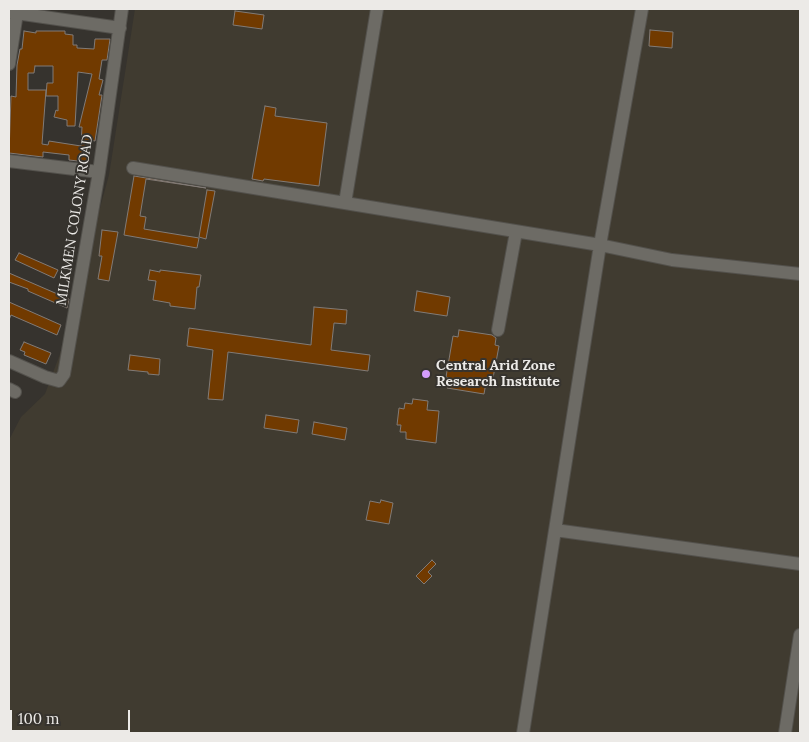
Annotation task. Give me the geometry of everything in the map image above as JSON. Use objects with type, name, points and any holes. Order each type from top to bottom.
[{"type":"street","name":"MILKMEN COLONY ROAD","points":[[9,361],[59,381],[64,374],[98,172],[122,9]]},
{"type":"street","points":[[345,203],[376,9]]},
{"type":"street","points":[[523,733],[600,245],[642,9]]},
{"type":"street","points":[[9,64],[13,12],[120,28]]},
{"type":"street","points":[[9,161],[98,172]]},
{"type":"street","points":[[133,168],[600,245],[672,260],[800,274]]},
{"type":"street","points":[[498,330],[516,232]]},
{"type":"street","points":[[555,530],[800,564]]},
{"type":"street","points":[[785,733],[800,635]]},
{"type":"shaded area","name":"Central Arid Zone Research Institute","points":[[135,9],[800,9],[800,733],[9,733],[9,440],[21,417],[45,394],[60,354],[109,175]]},
{"type":"building","points":[[235,11],[264,15],[262,29],[233,25]]},
{"type":"building","points":[[650,30],[673,32],[672,48],[649,46]]},
{"type":"building","points":[[24,31],[36,33],[36,31],[65,31],[65,34],[73,35],[73,45],[77,45],[77,48],[94,49],[95,39],[110,39],[107,60],[102,60],[99,79],[103,80],[99,95],[102,95],[95,141],[89,140],[87,162],[69,160],[69,155],[43,152],[43,157],[9,153],[11,96],[16,97],[17,65],[20,49],[22,49]],"holes":[[[35,66],[53,66],[53,83],[47,83],[46,96],[58,96],[58,111],[56,110],[54,117],[67,120],[67,126],[75,126],[78,72],[92,74],[79,127],[82,127],[81,146],[49,141],[48,145],[42,144],[46,90],[28,90],[28,73],[34,73]]]},
{"type":"building","points":[[265,106],[276,108],[275,116],[327,123],[319,186],[252,179]]},
{"type":"building","points":[[134,176],[206,188],[146,179],[140,216],[146,217],[144,229],[199,238],[197,248],[124,235]]},
{"type":"building","points":[[207,190],[215,191],[206,239],[199,237]]},
{"type":"building","points":[[102,230],[118,232],[109,281],[98,279],[102,256],[99,256]]},
{"type":"building","points":[[19,253],[58,270],[54,278],[15,260]]},
{"type":"building","points":[[150,270],[201,275],[199,287],[197,287],[195,309],[170,306],[170,303],[153,300],[156,281],[148,280]]},
{"type":"building","points":[[9,273],[69,299],[67,308],[9,282]]},
{"type":"building","points":[[417,291],[450,297],[447,316],[414,311]]},
{"type":"building","points":[[9,302],[61,325],[57,335],[11,315],[9,320]]},
{"type":"building","points":[[314,307],[347,310],[346,324],[334,323],[331,350],[370,355],[368,371],[228,352],[223,400],[208,399],[213,350],[187,346],[189,328],[311,345]]},
{"type":"building","points":[[459,330],[492,335],[496,338],[495,345],[499,346],[493,378],[487,377],[484,394],[447,388],[449,378],[446,377],[453,336],[458,337]]},
{"type":"building","points":[[24,342],[51,353],[46,364],[24,355],[25,352],[20,350]]},
{"type":"building","points":[[130,355],[160,359],[159,375],[128,370]]},
{"type":"building","points":[[413,399],[428,401],[427,410],[439,411],[436,443],[406,439],[406,432],[400,432],[401,425],[397,425],[399,408],[404,409],[405,403],[412,404]]},
{"type":"building","points":[[266,415],[299,420],[297,433],[264,428]]},
{"type":"building","points":[[314,422],[347,428],[345,440],[312,434]]},
{"type":"building","points":[[381,500],[393,503],[389,524],[366,520],[370,501],[380,503]]},
{"type":"building","points":[[432,560],[436,564],[428,572],[432,576],[424,584],[416,576]]},
{"type":"place","name":"Central Arid Zone Research Institute","points":[[426,374]]}]
